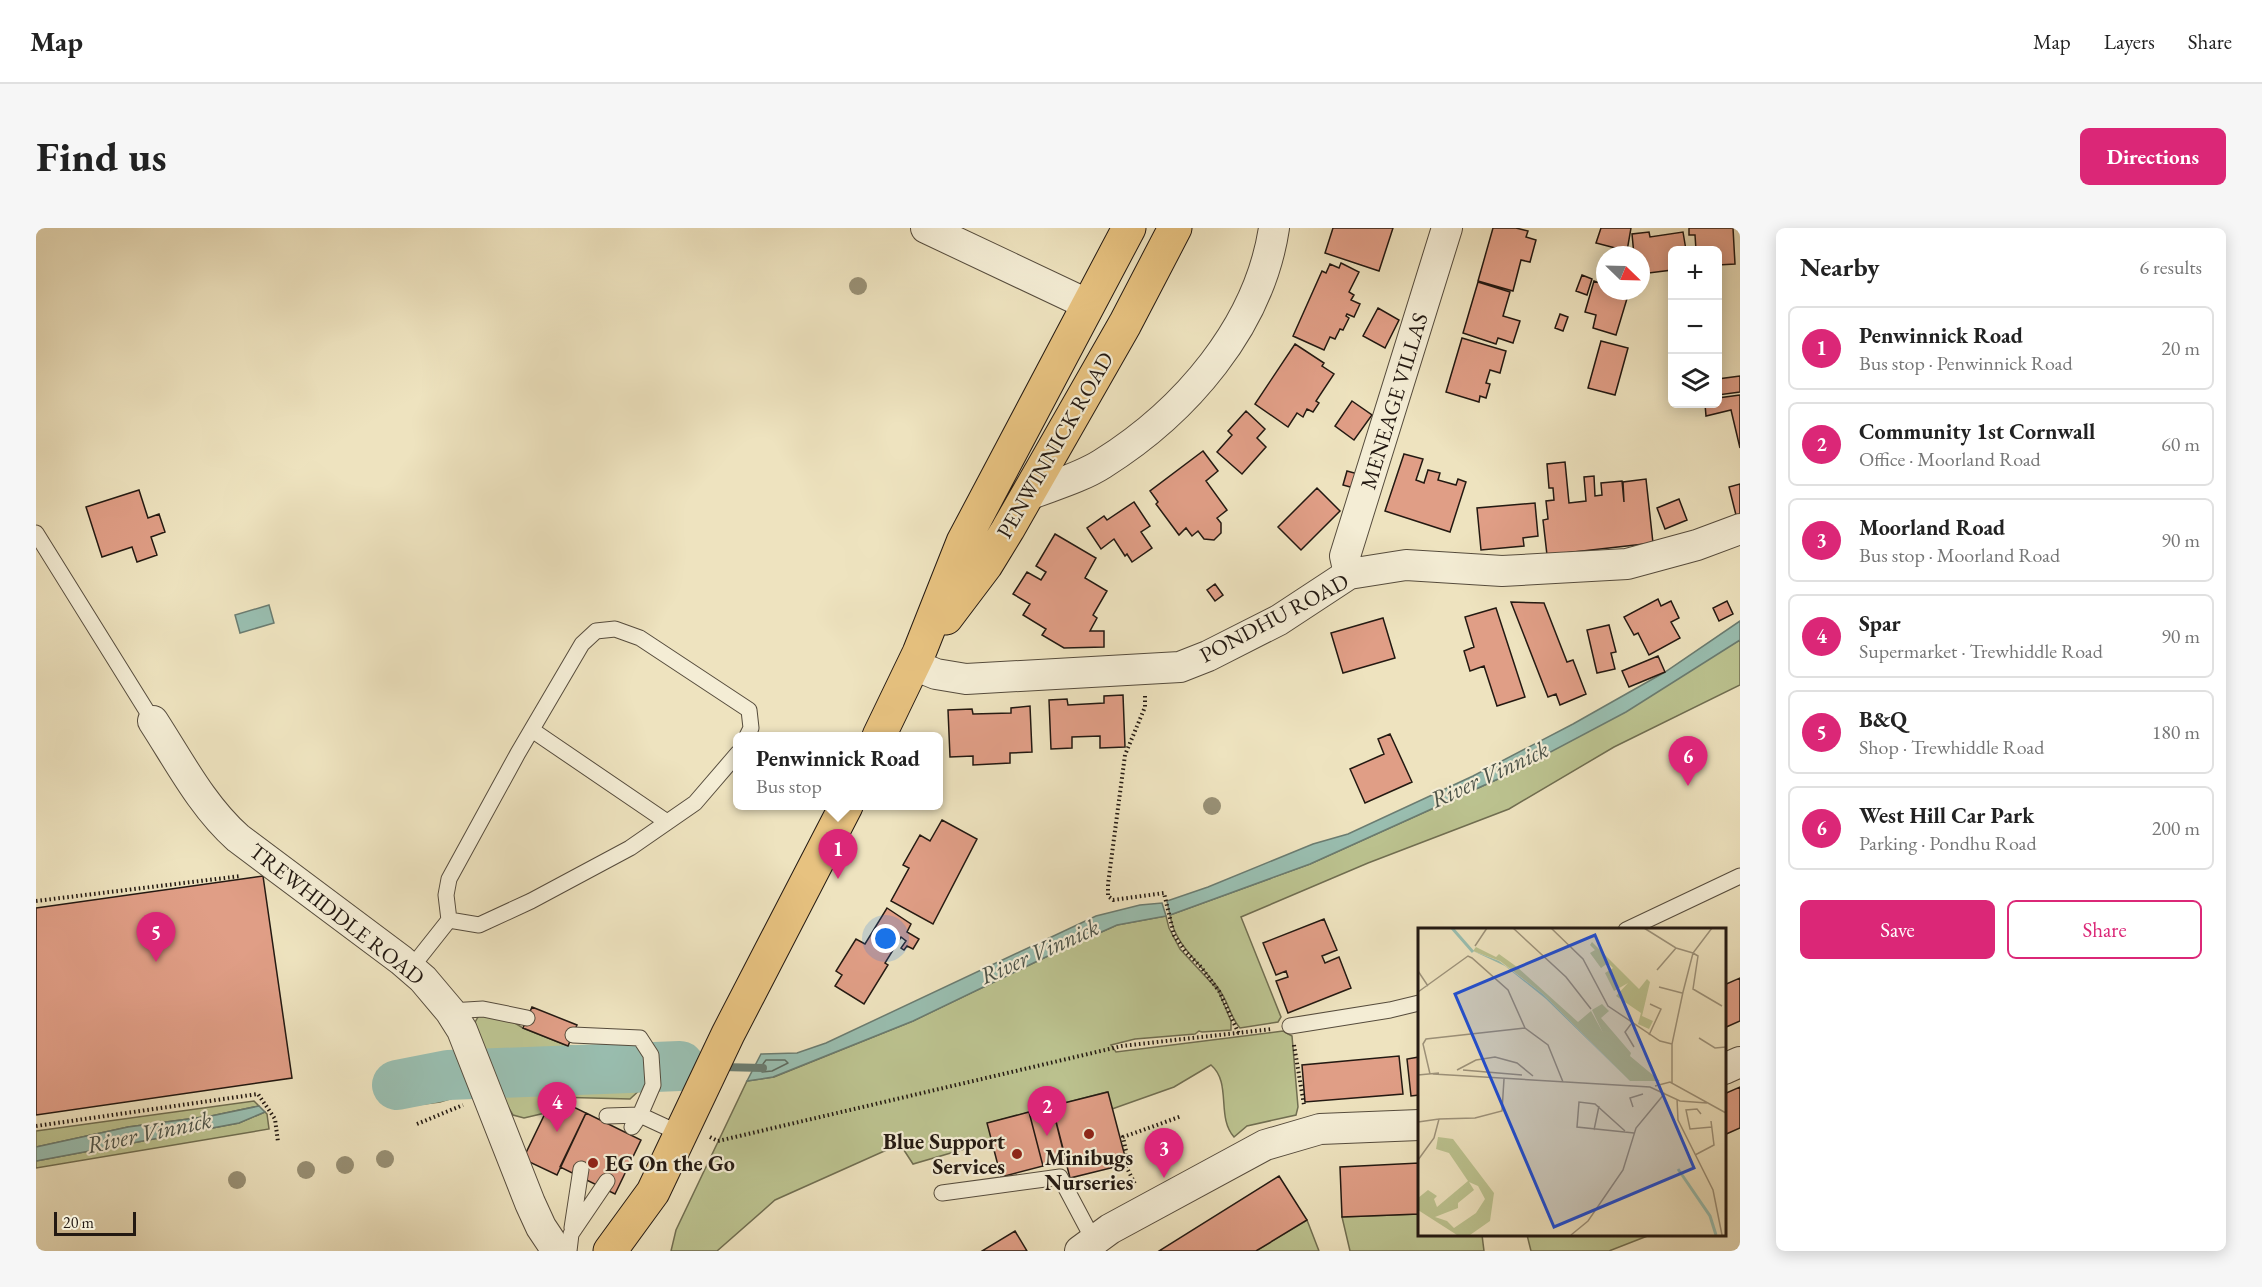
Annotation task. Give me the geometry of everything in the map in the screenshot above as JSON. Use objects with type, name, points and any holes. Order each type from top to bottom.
[{"type":"highway","name":"PENWINNICK ROAD","points":[[917,659],[986,565],[1026,496],[1107,314],[1129,228]]},
{"type":"highway","points":[[1107,314],[1160,228]]},
{"type":"highway","name":"PENWINNICK ROAD","points":[[881,732],[917,659],[963,542],[1107,314],[1175,228]]},
{"type":"highway","points":[[610,1251],[653,1192],[728,1034],[844,810]]},
{"type":"highway","points":[[639,1251],[653,1192]]},
{"type":"street","points":[[926,228],[1107,314]]},
{"type":"street","points":[[1026,496],[1100,465],[1150,430],[1216,362],[1249,311],[1271,246],[1274,228]]},
{"type":"street","name":"MENEAGE VILLAS","points":[[1349,574],[1346,556],[1447,228]]},
{"type":"street","name":"PONDHU ROAD","points":[[917,659],[936,674],[966,679],[1180,667],[1208,656],[1279,620],[1349,574],[1406,565],[1502,571],[1627,564],[1697,545],[1740,529]]},
{"type":"street","name":"TREWHIDDLE ROAD","points":[[153,721],[220,822],[411,968],[450,1011],[475,1058],[541,1227],[564,1243]]},
{"type":"street","points":[[1725,1069],[1740,1062]]},
{"type":"street","points":[[1087,1246],[1138,1214],[1265,1145],[1320,1129],[1418,1125]]},
{"type":"lane","points":[[36,533],[153,721]]},
{"type":"lane","points":[[411,968],[449,920],[446,895],[449,879],[582,644],[596,631],[615,629],[640,638],[749,710],[751,728],[749,732]]},
{"type":"lane","points":[[532,730],[668,822]]},
{"type":"lane","points":[[449,920],[479,925],[531,901],[630,848],[695,803],[733,759]]},
{"type":"lane","points":[[1630,928],[1740,876]]},
{"type":"lane","points":[[1290,1026],[1418,1003]]},
{"type":"lane","points":[[450,1011],[483,1009],[527,1018]]},
{"type":"lane","points":[[573,1035],[640,1038],[651,1055],[653,1086],[636,1121]]},
{"type":"lane","points":[[607,1116],[636,1121],[686,1122]]},
{"type":"lane","points":[[569,1251],[564,1243],[581,1169]]},
{"type":"lane","points":[[942,1193],[1060,1177],[1087,1246]]},
{"type":"lane","points":[[564,1243],[606,1181]]},
{"type":"path","points":[[1140,669],[1145,687],[1145,707],[1125,755],[1108,896],[1113,900],[1164,893],[1174,935],[1219,991],[1239,1034]]},
{"type":"path","points":[[36,901],[260,874],[270,861]]},
{"type":"path","points":[[71,897],[72,903]]},
{"type":"path","points":[[686,1122],[718,1141],[1122,1046],[1239,1034],[1290,1026],[1309,1132]]},
{"type":"path","points":[[36,1126],[258,1094],[275,1119],[278,1142]]},
{"type":"path","points":[[417,1124],[488,1094]]},
{"type":"path","points":[[1126,1166],[1129,1165],[1123,1137],[1182,1116]]},
{"type":"green space","points":[[1740,640],[1740,685],[1614,747],[1509,809],[1368,863],[1241,917],[1281,1017],[1278,1022],[1240,1028],[1215,984],[1178,937],[1170,915],[1310,864],[1509,774]]},
{"type":"green space","points":[[1166,916],[1169,928],[1180,949],[1218,990],[1231,1021],[1231,1030],[1199,1031],[1195,1034],[1135,1039],[1111,1045],[1116,1052],[1283,1031],[1292,1036],[1298,1107],[1296,1115],[1247,1126],[1234,1137],[1226,1120],[1221,1081],[1211,1065],[1174,1087],[1112,1109],[1107,1092],[988,1123],[992,1141],[913,1164],[900,1144],[775,1200],[717,1251],[671,1251],[676,1230],[747,1081],[774,1077],[913,1021],[1117,925]]},
{"type":"green space","points":[[483,1013],[503,1016],[523,1028],[568,1046],[640,1052],[641,1065],[486,1063],[474,1024]]},
{"type":"green space","points":[[642,1072],[643,1087],[630,1099],[553,1097],[545,1113],[524,1118],[513,1115],[491,1079]]},
{"type":"green space","points":[[462,1082],[466,1094],[440,1102],[401,1107],[398,1092]]},
{"type":"green space","points":[[254,1101],[259,1106],[211,1116],[128,1127],[36,1147],[36,1131]]},
{"type":"green space","points":[[265,1112],[269,1129],[36,1168],[36,1161],[239,1123]]},
{"type":"green space","points":[[1418,1214],[1418,1236],[1482,1236],[1484,1251],[1350,1251],[1342,1217]]},
{"type":"green space","points":[[1307,1220],[1319,1251],[1256,1251]]},
{"type":"green space","points":[[1527,1236],[1647,1236],[1609,1251],[1531,1251]]},
{"type":"water","points":[[269,605],[274,623],[240,633],[235,615]]},
{"type":"water","points":[[1740,621],[1740,640],[1626,712],[1509,774],[1310,864],[1170,915],[1167,901],[1208,887],[1313,844],[1348,834],[1473,776],[1573,724],[1665,672]]},
{"type":"water","points":[[1162,903],[1166,916],[1117,925],[913,1021],[773,1077],[747,1081],[761,1054],[797,1053],[826,1043],[1096,916],[1140,905]]},
{"type":"water","points":[[576,1062],[641,1065],[642,1072],[491,1079],[486,1063]]},
{"type":"water","points":[[450,1064],[456,1065],[462,1082],[398,1092],[395,1075]]},
{"type":"water","points":[[259,1106],[265,1112],[239,1123],[36,1161],[36,1147],[128,1127],[211,1116]]},
{"type":"building","points":[[1333,228],[1393,228],[1379,271],[1325,253]]},
{"type":"building","points":[[1493,228],[1516,228],[1528,231],[1526,237],[1536,240],[1530,262],[1521,260],[1513,291],[1478,281]]},
{"type":"building","points":[[1601,228],[1631,228],[1628,246],[1608,246],[1596,243]]},
{"type":"building","points":[[1689,228],[1733,228],[1735,264],[1722,265],[1722,246],[1696,246],[1695,235],[1689,235]]},
{"type":"building","points":[[1649,232],[1650,237],[1683,232],[1685,246],[1668,246],[1668,271],[1650,273],[1650,246],[1633,246],[1632,234]]},
{"type":"building","points":[[1341,263],[1359,272],[1349,292],[1354,295],[1351,300],[1360,304],[1354,317],[1347,314],[1349,318],[1343,330],[1340,329],[1335,339],[1330,337],[1324,350],[1293,336],[1322,271],[1326,273],[1330,264],[1339,268]]},
{"type":"building","points":[[1582,275],[1592,279],[1587,295],[1576,291]]},
{"type":"building","points":[[1594,281],[1596,282],[1596,300],[1627,300],[1616,335],[1593,328],[1596,315],[1585,312]]},
{"type":"building","points":[[1478,282],[1510,292],[1503,316],[1520,321],[1513,343],[1498,338],[1496,344],[1463,333]]},
{"type":"building","points":[[1378,308],[1399,320],[1385,348],[1363,336]]},
{"type":"building","points":[[1560,314],[1568,317],[1563,331],[1555,328]]},
{"type":"building","points":[[1462,338],[1506,351],[1500,373],[1490,370],[1486,383],[1490,384],[1486,398],[1480,396],[1479,402],[1446,392]]},
{"type":"building","points":[[1601,341],[1628,348],[1615,395],[1588,388]]},
{"type":"building","points":[[1295,344],[1324,363],[1322,366],[1334,374],[1316,401],[1319,403],[1313,412],[1307,409],[1303,417],[1297,413],[1288,427],[1255,404]]},
{"type":"building","points":[[1740,376],[1740,392],[1722,394],[1722,378]]},
{"type":"building","points":[[1740,395],[1740,448],[1731,410],[1706,416],[1705,408],[1722,408],[1722,397]]},
{"type":"building","points":[[1352,401],[1372,415],[1354,440],[1335,426]]},
{"type":"building","points":[[1246,411],[1265,429],[1257,438],[1266,447],[1242,474],[1217,452],[1232,435],[1228,431]]},
{"type":"building","points":[[1203,451],[1218,471],[1206,481],[1227,510],[1217,518],[1221,523],[1221,533],[1214,540],[1204,539],[1198,531],[1192,536],[1186,528],[1179,535],[1156,504],[1158,502],[1150,491]]},
{"type":"building","points":[[1404,454],[1423,459],[1416,480],[1424,483],[1428,470],[1440,473],[1438,480],[1456,485],[1458,479],[1466,482],[1450,532],[1385,511]]},
{"type":"building","points":[[1565,462],[1569,503],[1586,501],[1584,477],[1594,476],[1595,496],[1602,495],[1601,483],[1622,481],[1624,502],[1623,482],[1646,479],[1653,543],[1547,555],[1543,520],[1548,519],[1546,501],[1554,500],[1553,488],[1549,488],[1547,464]]},
{"type":"building","points":[[1347,471],[1358,474],[1354,488],[1343,485]]},
{"type":"building","points":[[1740,484],[1740,518],[1737,519],[1729,487]]},
{"type":"building","points":[[1317,488],[1340,511],[1301,550],[1278,527]]},
{"type":"building","points":[[139,490],[148,518],[159,514],[165,532],[151,537],[157,555],[137,562],[132,547],[102,557],[86,507]]},
{"type":"building","points":[[1679,499],[1687,520],[1665,529],[1657,508]]},
{"type":"building","points":[[1134,502],[1150,526],[1141,532],[1152,548],[1132,562],[1127,554],[1125,556],[1114,539],[1101,549],[1087,528],[1104,516],[1107,520]]},
{"type":"building","points":[[1535,503],[1538,536],[1523,538],[1524,546],[1481,550],[1477,508]]},
{"type":"building","points":[[1055,534],[1096,558],[1085,578],[1107,591],[1093,615],[1097,618],[1090,631],[1104,631],[1104,647],[1064,648],[1042,635],[1046,629],[1023,615],[1030,604],[1013,594],[1027,572],[1041,580],[1046,572],[1036,566]]},
{"type":"building","points":[[1215,584],[1223,595],[1215,601],[1207,590]]},
{"type":"building","points":[[1658,599],[1661,606],[1671,601],[1679,618],[1671,622],[1680,638],[1649,655],[1638,633],[1634,635],[1624,617]]},
{"type":"building","points":[[1727,601],[1733,614],[1719,621],[1713,608]]},
{"type":"building","points":[[1511,602],[1544,603],[1567,662],[1573,660],[1586,694],[1560,705],[1556,694],[1548,697]]},
{"type":"building","points":[[1496,608],[1525,697],[1497,706],[1484,666],[1470,671],[1464,651],[1474,647],[1465,617]]},
{"type":"building","points":[[1383,618],[1395,658],[1343,673],[1331,633]]},
{"type":"building","points":[[1609,625],[1616,652],[1611,653],[1615,669],[1597,673],[1587,630]]},
{"type":"building","points":[[1658,656],[1665,672],[1629,687],[1622,671]]},
{"type":"building","points":[[1123,695],[1125,747],[1100,748],[1100,736],[1072,737],[1072,748],[1051,749],[1049,700],[1067,699],[1068,705],[1104,703],[1104,696]]},
{"type":"building","points":[[1030,706],[1032,752],[1010,753],[1010,763],[973,765],[973,756],[950,757],[948,710],[972,709],[973,714],[1011,713],[1011,708]]},
{"type":"building","points":[[1390,734],[1412,782],[1365,803],[1350,769],[1384,754],[1378,739]]},
{"type":"building","points":[[942,820],[977,839],[933,924],[891,901],[909,868],[903,865],[920,835],[930,841]]},
{"type":"building","points":[[263,876],[292,1078],[36,1115],[36,908]]},
{"type":"building","points":[[887,908],[911,924],[907,932],[919,939],[913,949],[907,946],[904,950],[901,948],[906,941],[901,937],[885,963],[888,965],[864,1004],[835,986],[842,975],[836,971],[856,939],[865,944]]},
{"type":"building","points":[[1324,919],[1337,950],[1322,956],[1325,963],[1339,957],[1351,988],[1288,1013],[1276,981],[1288,977],[1286,971],[1276,975],[1263,943]]},
{"type":"building","points":[[1740,978],[1740,1021],[1725,1028],[1725,985]]},
{"type":"building","points":[[532,1007],[577,1025],[568,1046],[523,1028]]},
{"type":"building","points":[[1399,1056],[1403,1094],[1305,1102],[1302,1065]]},
{"type":"building","points":[[1418,1057],[1418,1095],[1411,1096],[1407,1059]]},
{"type":"building","points":[[1740,1087],[1740,1128],[1725,1135],[1725,1094]]},
{"type":"building","name":"Minibugs Nurseries","points":[[1108,1092],[1127,1164],[1070,1178],[1052,1106]]},
{"type":"building","points":[[553,1097],[586,1113],[557,1175],[523,1159]]},
{"type":"building","points":[[1052,1106],[1066,1160],[1043,1166],[1029,1112]]},
{"type":"building","name":"Blue Support Services","points":[[1029,1112],[1043,1166],[1001,1177],[987,1123]]},
{"type":"building","points":[[586,1113],[641,1140],[615,1194],[560,1167]]},
{"type":"building","points":[[1418,1163],[1418,1214],[1342,1217],[1340,1167]]},
{"type":"building","points":[[1279,1176],[1307,1220],[1256,1251],[1159,1251]]},
{"type":"building","points":[[1015,1231],[1027,1251],[982,1251]]},
{"type":"waterway","name":"River Vinnick","points":[[680,1066],[703,1067]]},
{"type":"waterway","name":"River Vinnick","points":[[397,1085],[448,1075],[680,1066]]},
{"type":"waterway","name":"River Vinnick","points":[[722,1067],[763,1068]]},
{"type":"place","name":"West Hill Car Park","points":[[1688,786]]},
{"type":"place","name":"Penwinnick Road","points":[[838,879]]},
{"type":"place","name":"B&Q","points":[[156,962]]},
{"type":"place","name":"Spar","points":[[557,1132]]},
{"type":"place","name":"Minibugs Nurseries","points":[[1089,1134]]},
{"type":"place","name":"Community 1st Cornwall","points":[[1047,1136]]},
{"type":"place","name":"Blue Support Services","points":[[1017,1154]]},
{"type":"place","name":"EG On the Go","points":[[593,1163]]},
{"type":"place","name":"Moorland Road","points":[[1164,1178]]}]
